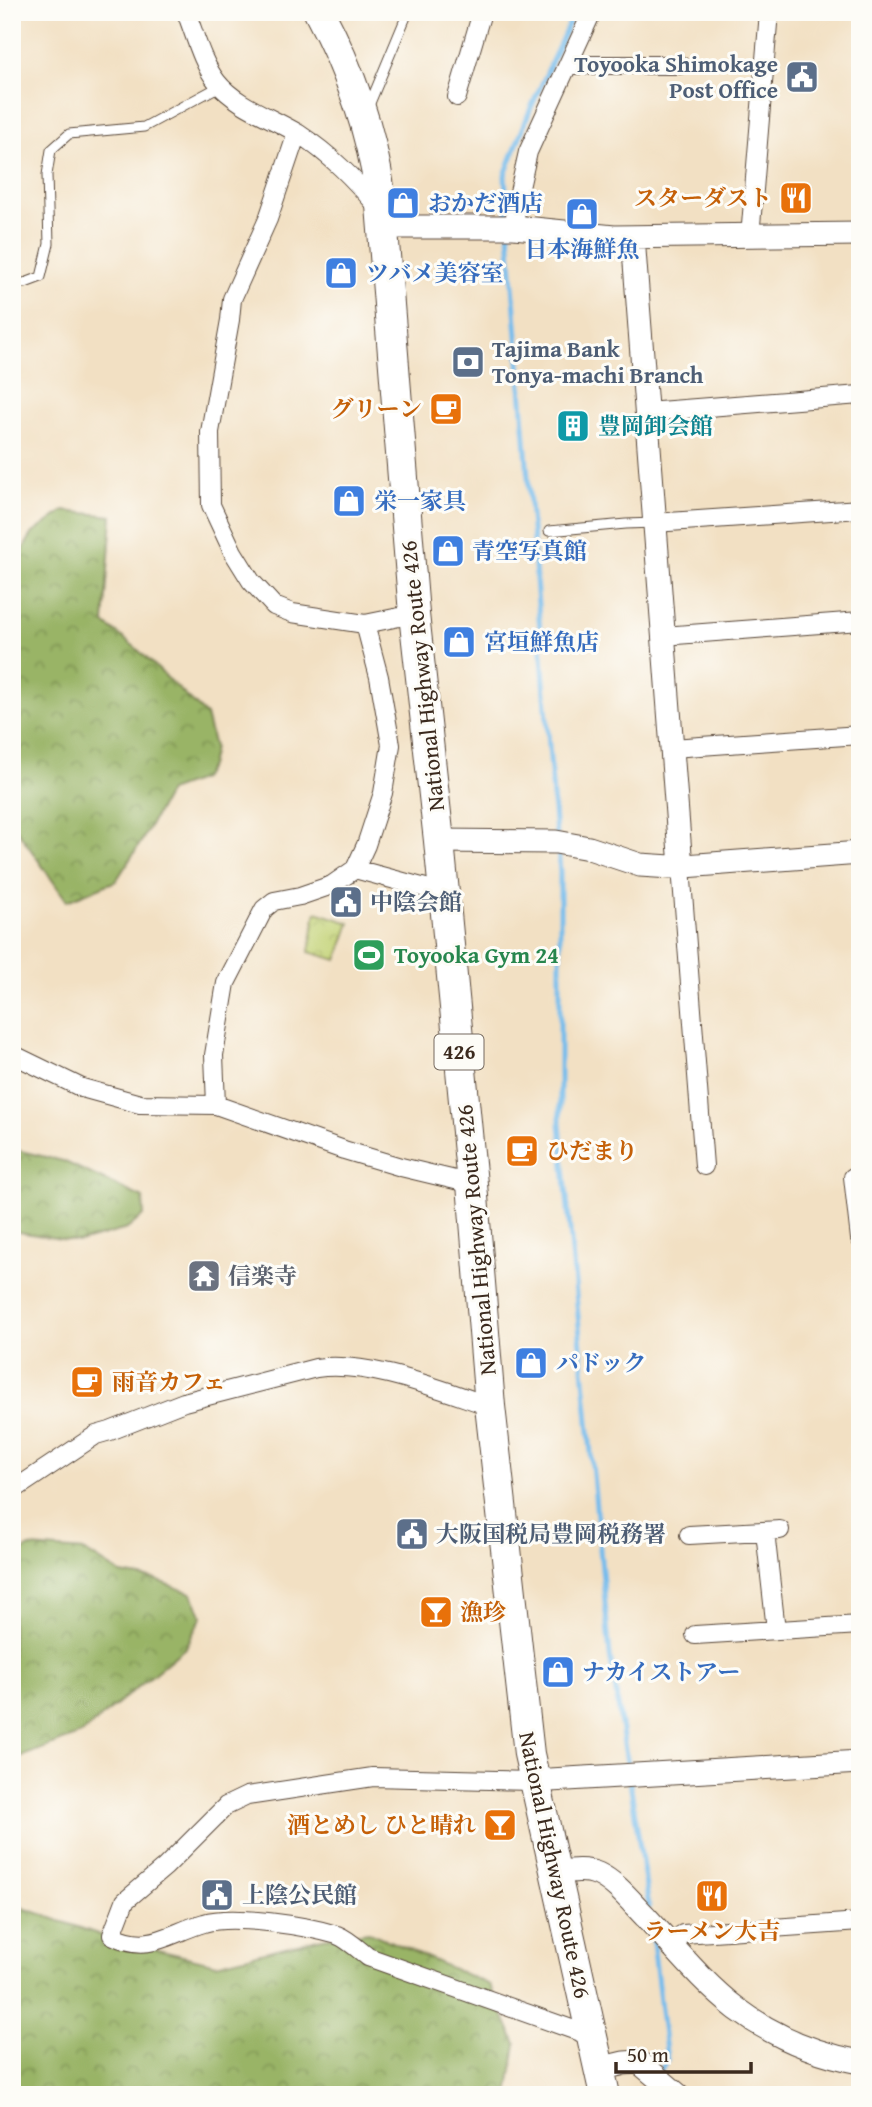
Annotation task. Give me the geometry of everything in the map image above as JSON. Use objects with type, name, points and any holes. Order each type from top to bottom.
[{"type":"highway","name":"National Highway Route 426","points":[[319,12],[339,54],[364,119],[377,172],[384,220],[414,614],[472,1184],[490,1406],[533,1780],[602,2082]]},
{"type":"street","points":[[186,12],[207,66],[220,86],[250,107],[297,133],[341,165],[384,220],[633,237],[860,234]]},
{"type":"street","points":[[457,97],[482,12]]},
{"type":"street","points":[[514,227],[528,152],[592,12]]},
{"type":"street","points":[[750,237],[769,12]]},
{"type":"street","points":[[568,65],[680,65]]},
{"type":"street","points":[[297,133],[268,219],[232,299],[209,432],[211,505],[233,552],[251,581],[274,606],[292,612],[365,624],[414,614]]},
{"type":"street","points":[[633,237],[704,1166]]},
{"type":"street","points":[[646,412],[860,396]]},
{"type":"street","points":[[654,523],[860,509]]},
{"type":"street","points":[[663,636],[860,621]]},
{"type":"street","points":[[216,1105],[214,1055],[226,984],[264,909],[275,901],[332,885],[355,869],[383,793],[391,745],[379,677],[365,624]]},
{"type":"street","points":[[672,748],[860,735]]},
{"type":"street","points":[[439,841],[556,842],[589,848],[640,865],[681,867],[860,853]]},
{"type":"street","points":[[355,869],[444,893]]},
{"type":"street","points":[[12,1054],[82,1088],[140,1104],[216,1105],[344,1150],[472,1184]]},
{"type":"street","points":[[860,1177],[853,1177],[860,1239]]},
{"type":"street","points":[[12,1491],[96,1435],[184,1402],[316,1368],[351,1368],[419,1382],[490,1406]]},
{"type":"street","points":[[689,1535],[773,1530],[776,1630]]},
{"type":"street","points":[[695,1635],[860,1625]]},
{"type":"street","points":[[591,2036],[368,1957],[340,1936],[309,1929],[239,1919],[203,1923],[149,1944],[112,1935],[125,1901],[165,1867],[226,1806],[247,1796],[373,1777],[533,1780],[644,1776],[860,1762]]},
{"type":"street","points":[[555,1872],[582,1871],[598,1875],[634,1905],[719,1993],[755,2021],[810,2049],[860,2062]]},
{"type":"street","points":[[668,1940],[684,1934],[860,1922]]},
{"type":"street","points":[[602,2082],[632,2062],[639,2062],[663,2082]]},
{"type":"lane","points":[[364,119],[408,12]]},
{"type":"lane","points":[[12,282],[25,283],[41,277],[49,244],[47,175],[51,150],[69,134],[144,127],[220,86]]},
{"type":"lane","points":[[549,531],[654,523]]},
{"type":"green space","points":[[63,511],[112,516],[104,623],[136,648],[206,715],[214,747],[210,766],[202,779],[169,791],[116,881],[67,901],[12,823],[12,568],[32,534]]},
{"type":"green space","points":[[316,912],[350,923],[337,960],[309,952]]},
{"type":"green space","points":[[12,1149],[63,1161],[143,1198],[144,1215],[127,1229],[79,1242],[12,1231]]},
{"type":"green space","points":[[30,1547],[85,1551],[121,1574],[153,1579],[191,1593],[202,1616],[186,1647],[81,1734],[12,1760],[12,1557]]},
{"type":"green space","points":[[12,1904],[112,1939],[216,1964],[322,1938],[369,1932],[490,1985],[516,2044],[508,2095],[12,2095]]},
{"type":"waterway","points":[[507,214],[505,175],[530,110],[574,12]]},
{"type":"waterway","points":[[509,234],[556,835]]},
{"type":"waterway","points":[[558,848],[560,1124],[610,1655],[628,1769]]},
{"type":"waterway","points":[[630,1782],[649,1907]]},
{"type":"waterway","points":[[652,1934],[667,2060],[660,2072]]},
{"type":"waterway","points":[[644,2095],[652,2083]]},
{"type":"place","name":"Toyooka Shimokage Post Office","points":[[802,77]]},
{"type":"place","name":"スターダスト","points":[[796,198]]},
{"type":"place","name":"おかだ酒店","points":[[403,203]]},
{"type":"place","name":"日本海鮮魚","points":[[582,214]]},
{"type":"place","name":"ツバメ美容室","points":[[341,273]]},
{"type":"place","name":"Tajima Bank Tonya-machi Branch","points":[[468,362]]},
{"type":"place","name":"グリーン","points":[[446,409]]},
{"type":"place","name":"豊岡卸会館","points":[[573,426]]},
{"type":"place","name":"栄一家具","points":[[349,501]]},
{"type":"place","name":"青空写真館","points":[[448,551]]},
{"type":"place","name":"宮垣鮮魚店","points":[[459,642]]},
{"type":"place","name":"中陰会館","points":[[346,902]]},
{"type":"place","name":"Toyooka Gym 24","points":[[369,955]]},
{"type":"place","name":"ひだまり","points":[[522,1151]]},
{"type":"place","name":"信楽寺","points":[[204,1276]]},
{"type":"place","name":"パドック","points":[[531,1363]]},
{"type":"place","name":"雨音カフェ","points":[[87,1382]]},
{"type":"place","name":"大阪国税局豊岡税務署","points":[[412,1534]]},
{"type":"place","name":"漁珍","points":[[436,1612]]},
{"type":"place","name":"ナカイストアー","points":[[558,1672]]},
{"type":"place","name":"酒とめし ひと晴れ","points":[[500,1825]]},
{"type":"place","name":"上陰公民館","points":[[217,1895]]},
{"type":"place","name":"ラーメン大吉","points":[[712,1896]]}]
